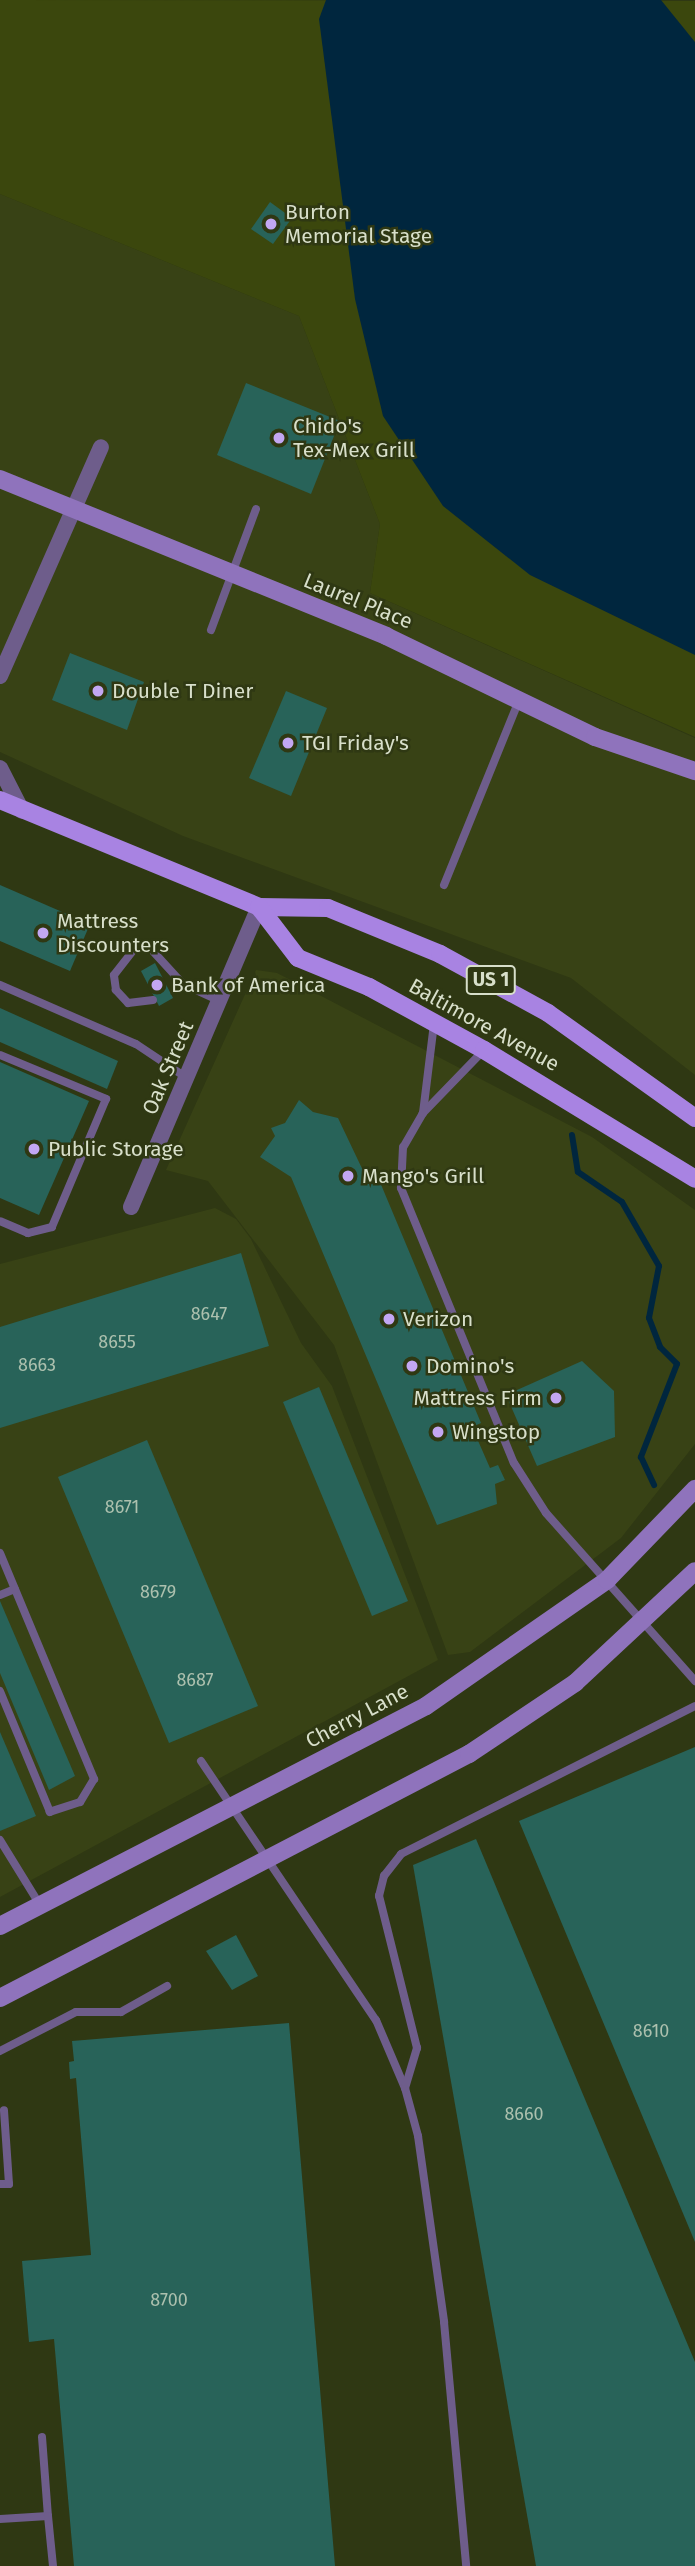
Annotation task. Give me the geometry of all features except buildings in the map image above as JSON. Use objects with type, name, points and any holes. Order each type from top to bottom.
[{"type":"main road","name":"Laurel Place","points":[[0,479],[520,697],[595,737],[695,771]]},
{"type":"main road","name":"Baltimore Avenue","points":[[0,800],[259,907],[328,908],[440,954],[548,1013],[695,1118]]},
{"type":"main road","name":"Baltimore Avenue","points":[[259,907],[298,958],[484,1050],[667,1156],[695,1179]]},
{"type":"main road","points":[[667,1156],[695,1187]]},
{"type":"main road","name":"Cherry Lane","points":[[0,1926],[426,1706],[607,1580],[695,1489]]},
{"type":"main road","points":[[0,1998],[469,1754],[575,1683],[644,1623],[695,1571]]},
{"type":"street","points":[[0,676],[101,447]]},
{"type":"street","points":[[0,768],[22,811]]},
{"type":"street","name":"Oak Street","points":[[131,1207],[259,907]]},
{"type":"lane","points":[[211,630],[256,509]]},
{"type":"lane","points":[[444,885],[520,697]]},
{"type":"lane","points":[[153,1000],[128,1003],[116,990],[114,975],[136,947],[162,957],[183,984],[220,1001]]},
{"type":"lane","points":[[173,989],[183,984]]},
{"type":"lane","points":[[0,985],[136,1044],[187,1078]]},
{"type":"lane","points":[[423,1113],[434,1023]]},
{"type":"lane","points":[[484,1050],[423,1113],[403,1147],[401,1188],[514,1463],[546,1513],[695,1681]]},
{"type":"lane","points":[[0,1055],[106,1100],[52,1227],[28,1233],[0,1221]]},
{"type":"lane","points":[[0,1553],[94,1779],[80,1802],[50,1812],[0,1691]]},
{"type":"lane","points":[[0,1595],[15,1589]]},
{"type":"lane","points":[[405,2088],[416,2048],[379,1896],[384,1876],[401,1854],[695,1706]]},
{"type":"lane","points":[[201,1761],[228,1808],[376,2020],[405,2088],[418,2136],[444,2322],[466,2566]]},
{"type":"lane","points":[[0,1840],[40,1905]]},
{"type":"lane","points":[[0,2051],[76,2012],[121,2012],[167,1986]]},
{"type":"lane","points":[[0,2185],[9,2184],[4,2110]]},
{"type":"lane","points":[[42,2437],[53,2566]]},
{"type":"lane","points":[[0,2519],[48,2516]]},
{"type":"shaded area","points":[[0,0],[695,1],[695,737],[370,593],[380,524],[299,316],[0,194]]},
{"type":"shaded area","points":[[0,194],[299,316],[380,524],[370,593],[695,738],[695,1075],[571,978],[183,836],[0,752]]},
{"type":"shaded area","points":[[256,970],[277,973],[592,1137],[695,1210],[695,1444],[621,1538],[470,1652],[448,1655],[334,1345],[208,1181],[166,1170]]},
{"type":"shaded area","points":[[215,1208],[236,1219],[251,1239],[301,1343],[332,1386],[438,1660],[0,1897],[0,1264]]},
{"type":"water","points":[[326,0],[661,0],[695,42],[695,655],[530,575],[443,506],[383,416],[355,299],[319,19]]},
{"type":"waterway","points":[[572,1135],[578,1172],[622,1202],[659,1266],[649,1318],[660,1347],[677,1364],[641,1457],[654,1485]]},
{"type":"place","name":"Burton Memorial Stage","points":[[271,224]]},
{"type":"place","name":"Chido's Tex-Mex Grill","points":[[279,438]]},
{"type":"place","name":"Double T Diner","points":[[98,691]]},
{"type":"place","name":"TGI Friday's","points":[[288,743]]},
{"type":"place","name":"Mattress Discounters","points":[[43,933]]},
{"type":"place","name":"Bank of America","points":[[157,985]]},
{"type":"place","name":"Public Storage","points":[[34,1149]]},
{"type":"place","name":"Mango's Grill","points":[[348,1176]]},
{"type":"place","name":"Verizon","points":[[389,1319]]},
{"type":"place","name":"Domino's","points":[[412,1366]]},
{"type":"place","name":"Mattress Firm","points":[[556,1398]]},
{"type":"place","name":"Wingstop","points":[[438,1432]]}]
